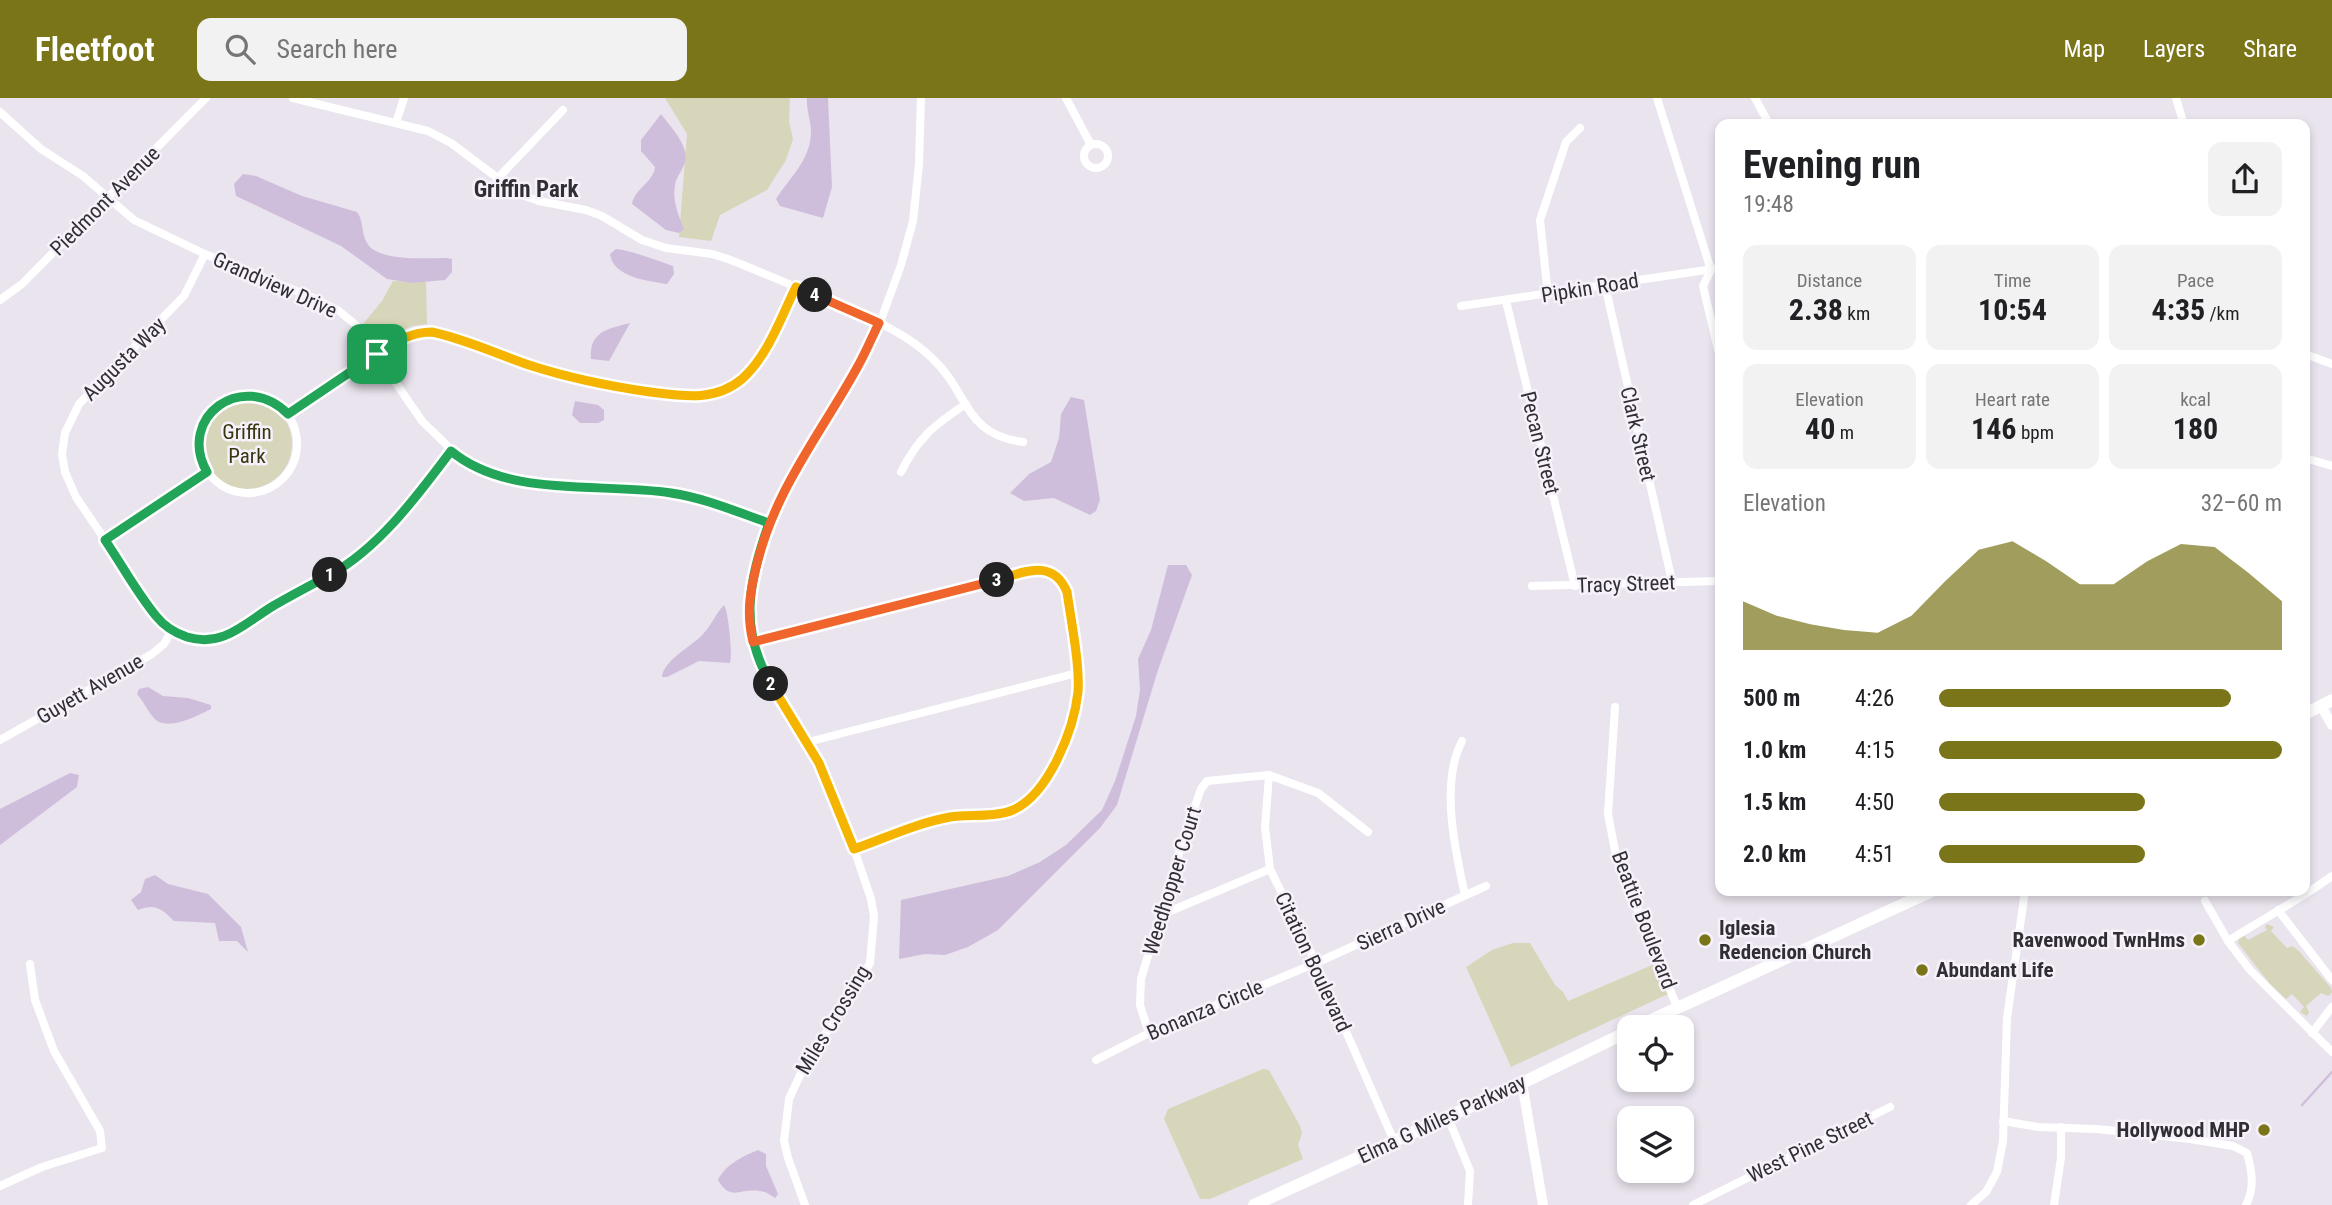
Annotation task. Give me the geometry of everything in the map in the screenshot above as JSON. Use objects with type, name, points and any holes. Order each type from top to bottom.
[{"type":"main road","points":[[2310,712],[2327,703]]},
{"type":"main road","points":[[1661,1015],[1920,896]]},
{"type":"main road","name":"Elma G Miles Parkway","points":[[1254,1205],[1617,1037]]},
{"type":"street","name":"Piedmont Avenue","points":[[0,300],[23,284],[206,98]]},
{"type":"street","points":[[293,98],[428,131],[450,143],[519,194],[601,216],[642,240],[666,248],[712,254],[879,323],[907,339],[934,360],[974,419],[988,431],[1005,440],[1023,442]]},
{"type":"street","points":[[396,123],[404,98]]},
{"type":"street","name":"Miles Crossing","points":[[805,1205],[788,1158],[784,1124],[789,1099],[798,1076],[855,992],[870,963],[874,916],[854,849],[819,763],[761,667],[748,616],[749,598],[769,523],[802,455],[858,367],[879,323],[901,265],[912,221],[919,164],[921,98]]},
{"type":"street","points":[[1066,98],[1091,145]]},
{"type":"street","points":[[1657,98],[1710,270],[1703,286],[1715,337]]},
{"type":"street","points":[[1755,98],[1766,119]]},
{"type":"street","points":[[2176,98],[2182,118]]},
{"type":"street","points":[[497,179],[563,110]]},
{"type":"street","name":"Grandview Drive","points":[[0,111],[41,149],[83,176],[134,220],[205,254],[339,311],[356,325],[422,421],[451,451],[486,470],[527,483],[670,493],[692,497],[769,523]]},
{"type":"street","points":[[1548,295],[1540,220],[1566,142],[1580,128]]},
{"type":"street","name":"Augusta Way","points":[[172,630],[157,617],[76,497],[65,472],[62,454],[69,422],[79,404],[184,296],[205,254]]},
{"type":"street","name":"Pipkin Road","points":[[1461,306],[1715,269]]},
{"type":"street","name":"Clark Street","points":[[1605,285],[1672,581]]},
{"type":"street","points":[[288,414],[405,337],[432,332],[531,366],[592,383],[695,397],[715,394],[730,387],[750,370],[767,346],[796,287]]},
{"type":"street","name":"Pecan Street","points":[[1506,300],[1575,586]]},
{"type":"street","points":[[2310,356],[2332,364]]},
{"type":"street","points":[[259,396],[276,403],[288,414],[296,434],[296,455],[290,470],[273,487],[256,493],[231,491],[207,472],[200,457],[199,439],[204,424],[218,406],[237,397],[259,396]]},
{"type":"street","points":[[901,472],[919,440],[935,424],[965,404]]},
{"type":"street","points":[[172,630],[196,640],[226,636],[344,566],[365,550],[409,506],[451,451]]},
{"type":"street","points":[[2310,459],[2332,466]]},
{"type":"street","points":[[105,540],[207,472]]},
{"type":"street","points":[[753,642],[1038,570],[1052,572],[1062,580],[1067,592],[1078,694],[1066,738],[1054,766],[1030,798],[1013,809],[997,814],[951,817],[854,849]]},
{"type":"street","name":"Tracy Street","points":[[1532,586],[1715,581]]},
{"type":"street","name":"Guyett Avenue","points":[[0,740],[152,654],[164,644],[172,630]]},
{"type":"street","points":[[808,743],[1077,673]]},
{"type":"street","points":[[2327,703],[2332,725]]},
{"type":"street","name":"Beattie Boulevard","points":[[1615,707],[1608,814],[1616,856],[1677,1007]]},
{"type":"street","points":[[1462,741],[1453,758],[1452,838],[1465,895]]},
{"type":"street","name":"Weedhopper Court","points":[[1149,1033],[1140,1005],[1139,992],[1186,833],[1201,789],[1207,781],[1269,775],[1318,793],[1368,832]]},
{"type":"street","name":"Citation Boulevard","points":[[1269,775],[1265,827],[1270,869],[1316,963],[1394,1141]]},
{"type":"street","points":[[1161,915],[1270,869]]},
{"type":"street","points":[[2310,892],[2332,876]]},
{"type":"street","name":"Sierra Drive","points":[[1316,963],[1486,886]]},
{"type":"street","points":[[1971,1205],[1986,1192],[1997,1172],[2003,1141],[2007,1018],[2024,896]]},
{"type":"street","points":[[2228,941],[2305,896]]},
{"type":"street","points":[[2205,901],[2228,941],[2250,970],[2332,1052]]},
{"type":"street","points":[[2278,910],[2332,980]]},
{"type":"street","name":"Bonanza Circle","points":[[1096,1060],[1149,1033],[1316,963]]},
{"type":"street","points":[[0,1186],[42,1167],[102,1148],[100,1131],[54,1051],[35,1000],[30,964]]},
{"type":"street","points":[[2312,1033],[2332,1007]]},
{"type":"street","points":[[1522,1083],[1542,1205]]},
{"type":"street","name":"West Pine Street","points":[[1693,1205],[1890,1107]]},
{"type":"street","points":[[1447,1115],[1470,1171],[1468,1205]]},
{"type":"street","points":[[2003,1121],[2097,1129],[2233,1146],[2247,1153],[2252,1172],[2250,1196],[2246,1205]]},
{"type":"street","points":[[2054,1205],[2061,1158],[2061,1128]]},
{"type":"green space","points":[[665,98],[790,98],[789,121],[793,139],[786,160],[767,190],[720,215],[711,241],[679,237],[687,134]]},
{"type":"green space","points":[[393,281],[426,282],[427,324],[412,326],[381,340],[363,324],[382,301]]},
{"type":"green space","name":"Griffin Park","points":[[247,399],[264,402],[279,412],[289,427],[292,444],[289,461],[279,476],[264,486],[247,489],[230,486],[215,476],[205,461],[202,444],[205,427],[215,412],[230,402]]},
{"type":"green space","points":[[2267,924],[2274,927],[2271,931],[2287,948],[2292,946],[2298,950],[2331,988],[2329,996],[2321,993],[2306,1006],[2309,1012],[2307,1016],[2300,1012],[2304,1007],[2292,994],[2286,999],[2270,984],[2238,943],[2243,934],[2248,940],[2267,930]]},
{"type":"green space","points":[[1513,943],[1530,943],[1555,985],[1568,1001],[1657,963],[1668,994],[1623,1015],[1617,1015],[1617,1018],[1511,1067],[1466,967],[1492,950]]},
{"type":"green space","points":[[1263,1069],[1269,1070],[1300,1126],[1302,1133],[1298,1145],[1303,1159],[1210,1199],[1200,1199],[1164,1119],[1168,1109]]},
{"type":"shaded area","points":[[807,98],[828,98],[832,187],[823,218],[780,206],[776,199],[808,151],[811,131]]},
{"type":"shaded area","points":[[661,114],[678,136],[686,156],[674,192],[676,208],[684,229],[679,233],[666,230],[632,204],[654,173],[655,167],[641,151],[641,140]]},
{"type":"shaded area","points":[[243,174],[256,176],[302,196],[357,212],[365,239],[373,249],[403,258],[452,259],[452,272],[445,280],[412,283],[387,279],[341,246],[236,196],[234,184]]},
{"type":"shaded area","points":[[616,249],[673,266],[674,274],[667,284],[624,273],[612,262],[610,254]]},
{"type":"shaded area","points":[[630,323],[609,361],[591,359],[593,342],[601,333]]},
{"type":"shaded area","points":[[1071,397],[1084,400],[1100,500],[1096,511],[1090,515],[1054,498],[1024,501],[1010,493],[1029,474],[1051,462],[1059,438],[1061,414]]},
{"type":"shaded area","points":[[575,401],[598,405],[604,410],[604,420],[598,423],[580,423],[572,415]]},
{"type":"shaded area","points":[[1168,565],[1186,565],[1192,575],[1158,670],[1117,805],[1100,828],[998,930],[968,947],[945,955],[925,954],[899,959],[901,900],[1008,876],[1040,862],[1066,845],[1102,810],[1115,781],[1136,716],[1140,690],[1138,659],[1151,630]]},
{"type":"shaded area","points":[[724,605],[730,633],[730,663],[699,661],[662,677],[667,665],[704,633]]},
{"type":"shaded area","points":[[148,687],[163,696],[188,698],[211,705],[211,709],[181,722],[158,722],[137,694],[139,689]]},
{"type":"shaded area","points":[[70,773],[79,775],[77,787],[0,845],[0,809]]},
{"type":"shaded area","points":[[155,875],[168,884],[208,894],[241,927],[248,952],[237,941],[219,941],[215,923],[174,921],[162,910],[154,907],[138,910],[131,900],[141,892],[145,879]]},
{"type":"shaded area","points":[[758,1150],[766,1154],[766,1166],[778,1194],[775,1198],[761,1191],[727,1191],[718,1180],[721,1175],[735,1162]]},
{"type":"waterway","points":[[2302,1105],[2332,1072]]},
{"type":"place","name":"Iglesia Redencion Church","points":[[1705,940]]},
{"type":"place","name":"Ravenwood TwnHms","points":[[2199,940]]},
{"type":"place","name":"Abundant Life","points":[[1922,970]]},
{"type":"place","name":"Hollywood MHP","points":[[2264,1130]]},
{"type":"district","name":"Griffin Park","points":[[526,189]]},
{"type":"route","points":[[377,354],[288,414],[276,403],[259,396],[237,397],[225,401],[212,412],[199,439],[200,457],[207,472],[105,540],[157,617],[175,633],[196,640],[226,636],[291,595],[351,562],[409,506],[451,451],[486,470],[527,483],[670,493],[692,497],[769,523],[749,598],[750,632],[753,642],[761,667],[819,763],[854,849],[935,821],[951,817],[997,814],[1013,809],[1030,798],[1044,782],[1066,738],[1078,694],[1067,592],[1062,580],[1052,572],[1025,572],[753,642],[750,632],[748,616],[749,598],[757,563],[769,523],[802,455],[858,367],[879,323],[796,287],[767,346],[742,379],[715,394],[695,397],[567,377],[432,332],[405,337],[377,354]]}]
